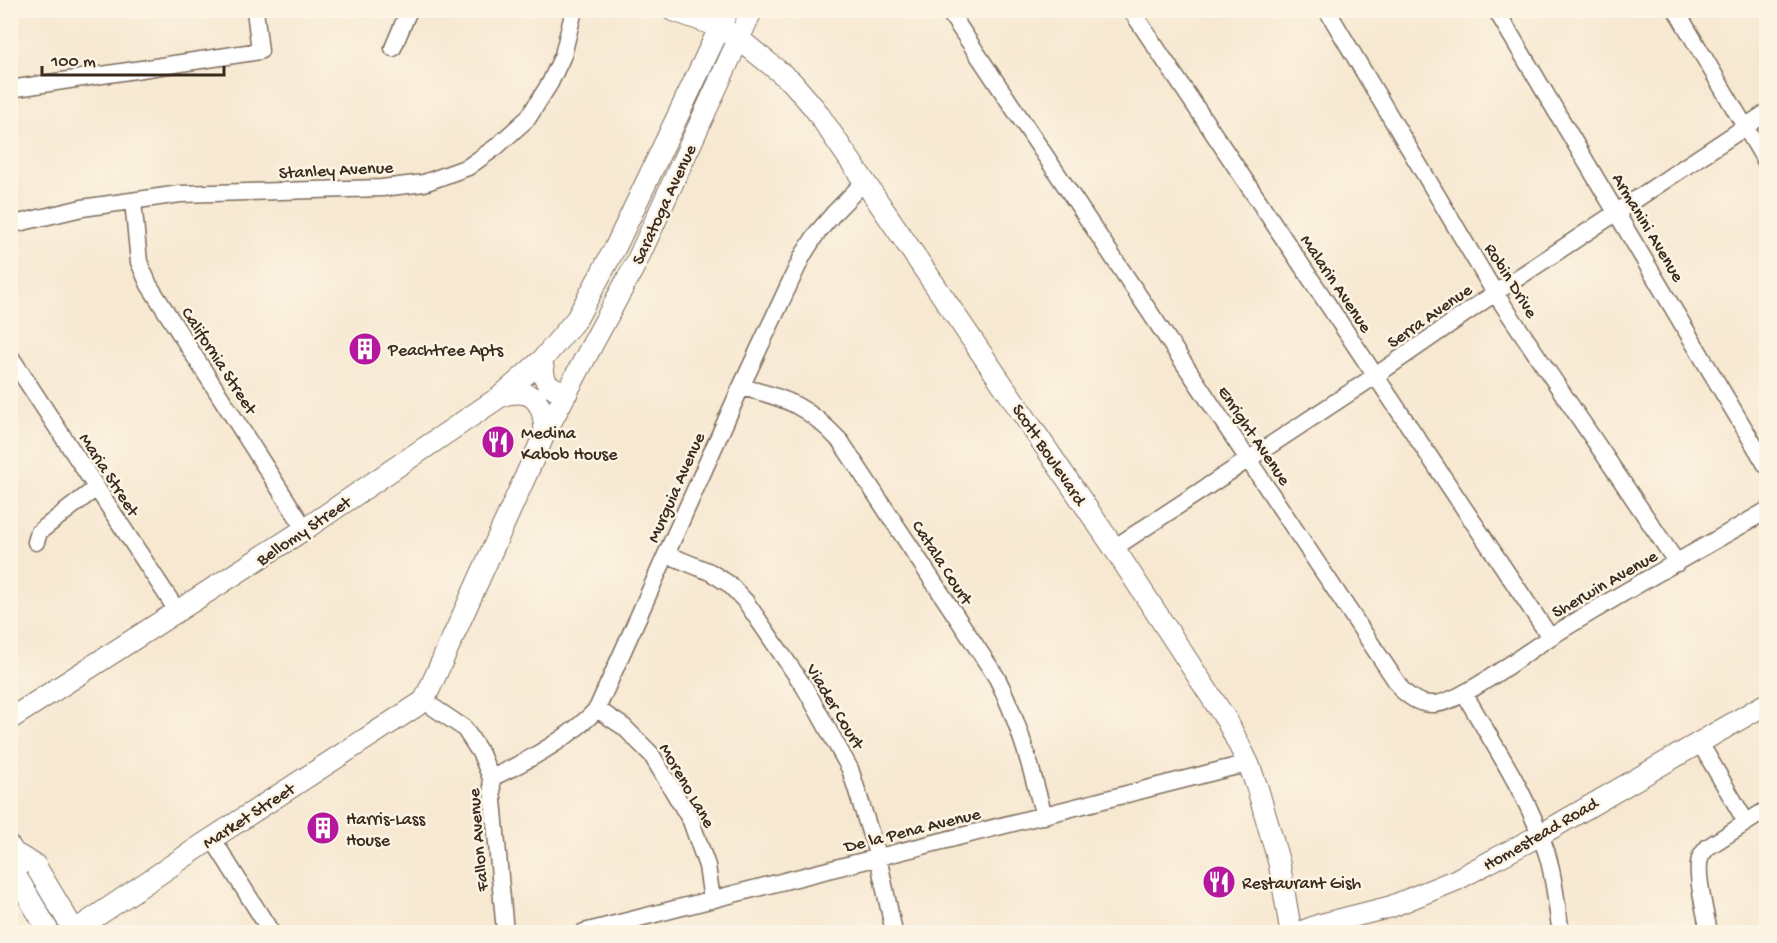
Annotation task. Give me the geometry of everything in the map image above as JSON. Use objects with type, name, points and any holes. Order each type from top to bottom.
[{"type":"main road","name":"Scott Boulevard","points":[[672,10],[724,19],[739,39],[792,82],[865,181],[1114,548],[1227,721],[1249,765],[1275,847],[1291,933]]},
{"type":"main road","name":"Saratoga Avenue","points":[[424,701],[545,434],[636,263],[752,10]]},
{"type":"main road","name":"Saratoga Avenue","points":[[576,318],[616,246],[724,19]]},
{"type":"main road","name":"Bellomy Street","points":[[10,719],[305,529],[501,396],[542,360],[576,318]]},
{"type":"main road","points":[[542,360],[544,380],[547,384],[567,393]]},
{"type":"main road","points":[[501,396],[513,392],[527,394],[533,398],[543,411],[545,434]]},
{"type":"main road","name":"Market Street","points":[[74,932],[212,838],[424,701]]},
{"type":"main road","name":"Homestead Road","points":[[1301,933],[1319,925],[1390,908],[1433,891],[1540,835],[1767,704]]},
{"type":"main road","points":[[12,850],[34,866],[74,932]]},
{"type":"main road","points":[[12,850],[16,876],[49,933]]},
{"type":"street","points":[[10,88],[260,51],[255,10]]},
{"type":"street","points":[[393,48],[409,10]]},
{"type":"street","name":"Stanley Avenue","points":[[10,225],[82,208],[180,194],[382,188],[424,183],[468,167],[496,147],[528,118],[550,83],[563,55],[574,10]]},
{"type":"street","name":"Enright Avenue","points":[[948,10],[1402,690],[1420,703],[1435,704],[1464,693]]},
{"type":"street","name":"Malarin Avenue","points":[[1131,10],[1550,637]]},
{"type":"street","name":"Robin Drive","points":[[1327,10],[1495,293],[1677,563]]},
{"type":"street","name":"Armanini Avenue","points":[[1496,10],[1767,465]]},
{"type":"street","points":[[1676,10],[1767,162]]},
{"type":"street","name":"Serra Avenue","points":[[1114,548],[1767,113]]},
{"type":"street","name":"Murguia Avenue","points":[[491,778],[514,768],[582,726],[597,709],[741,387],[803,255],[817,233],[865,181]]},
{"type":"street","name":"California Street","points":[[133,201],[140,262],[149,285],[305,529]]},
{"type":"street","name":"Maria Street","points":[[10,356],[178,612]]},
{"type":"street","name":"Catala Court","points":[[741,387],[779,396],[803,409],[824,424],[841,442],[996,678],[1012,709],[1024,741],[1044,816]]},
{"type":"street","points":[[36,542],[39,532],[96,488]]},
{"type":"street","name":"Sherwin Avenue","points":[[1464,693],[1550,637],[1767,511]]},
{"type":"street","name":"Viader Court","points":[[666,554],[710,572],[729,584],[746,602],[805,688],[850,769],[878,857],[894,933]]},
{"type":"street","points":[[1464,693],[1517,786],[1540,835],[1547,854],[1561,933]]},
{"type":"street","name":"Fallon Avenue","points":[[424,701],[464,728],[481,754],[491,778],[505,933]]},
{"type":"street","name":"Moreno Lane","points":[[597,709],[624,727],[651,754],[691,822],[707,866],[712,900]]},
{"type":"street","points":[[1700,743],[1746,822]]},
{"type":"street","name":"De la Pena Avenue","points":[[584,933],[1233,767],[1249,765]]},
{"type":"street","points":[[1709,933],[1699,863],[1701,856],[1708,848],[1767,810]]},
{"type":"street","points":[[212,838],[271,933]]},
{"type":"place","name":"Peachtree Apts","points":[[365,349]]},
{"type":"place","name":"Medina Kabob House","points":[[498,442]]},
{"type":"place","name":"Harris-Lass House","points":[[323,828]]},
{"type":"place","name":"Restaurant Gish","points":[[1219,882]]}]
